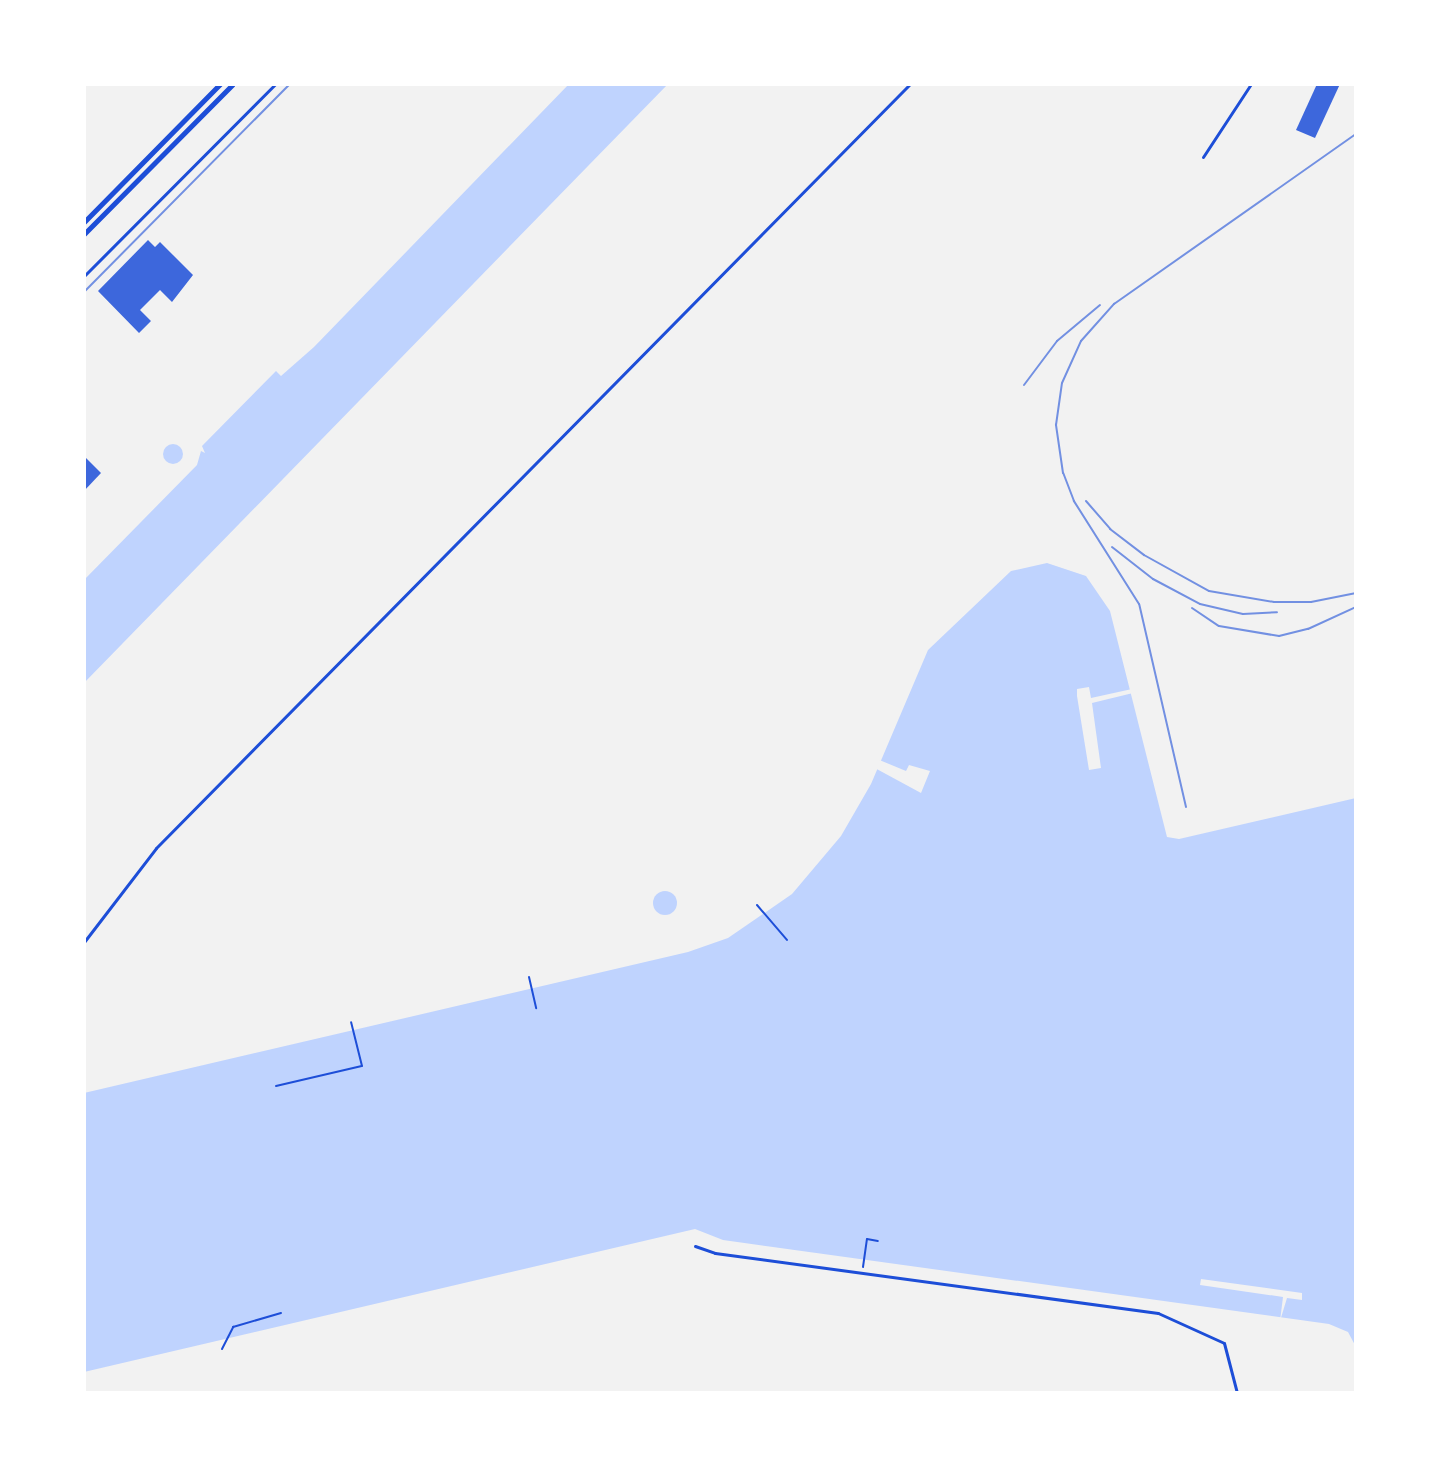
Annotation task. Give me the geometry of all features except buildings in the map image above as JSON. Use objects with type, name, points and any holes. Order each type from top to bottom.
[{"type":"main road","points":[[84,222],[220,84]]},
{"type":"main road","points":[[84,234],[233,84]]},
{"type":"street","points":[[84,276],[275,84]]},
{"type":"street","points":[[84,942],[156,848],[557,446],[910,84]]},
{"type":"street","points":[[1203,157],[1251,84]]},
{"type":"street","points":[[695,1246],[715,1253],[1158,1313],[1224,1343],[1237,1393]]},
{"type":"path","points":[[757,905],[787,940]]},
{"type":"path","points":[[529,977],[536,1008]]},
{"type":"path","points":[[276,1086],[362,1066],[351,1022]]},
{"type":"path","points":[[863,1271],[867,1239],[878,1241]]},
{"type":"path","points":[[222,1349],[233,1327],[281,1313]]},
{"type":"water","points":[[569,84],[668,84],[84,683],[84,580],[197,465],[201,451],[205,453],[202,446],[276,371],[281,376],[314,347]]},
{"type":"water","points":[[173,444],[180,447],[183,454],[180,461],[173,464],[166,461],[163,454],[166,447]]},
{"type":"water","points":[[1047,563],[1086,576],[1110,611],[1167,837],[1179,839],[1356,798],[1356,1347],[1348,1332],[1329,1324],[723,1240],[695,1229],[84,1372],[84,1093],[688,952],[728,938],[792,894],[841,836],[871,784],[928,650],[1011,571]]},
{"type":"water","points":[[665,891],[673,895],[677,903],[673,911],[665,915],[657,911],[653,903],[657,895]]},
{"type":"pier","points":[[1089,687],[1091,698],[1132,689],[1133,693],[1092,703],[1101,768],[1089,770],[1077,689]]},
{"type":"pier","points":[[877,759],[906,771],[909,765],[930,771],[921,793],[873,767]]},
{"type":"pier","points":[[1201,1279],[1302,1293],[1302,1300],[1287,1298],[1280,1321],[1283,1297],[1200,1285]]},
{"type":"railway","points":[[84,292],[290,84]]},
{"type":"railway","points":[[1186,807],[1139,604],[1074,501],[1063,473],[1056,425],[1062,383],[1081,341],[1114,304],[1356,134]]},
{"type":"railway","points":[[1024,385],[1057,341],[1100,305]]},
{"type":"railway","points":[[1086,501],[1110,529],[1144,555],[1209,591],[1274,602],[1311,602],[1356,593]]},
{"type":"railway","points":[[1112,547],[1153,579],[1200,604],[1243,614],[1277,612]]},
{"type":"railway","points":[[1192,608],[1219,626],[1279,636],[1308,629],[1356,607]]}]
